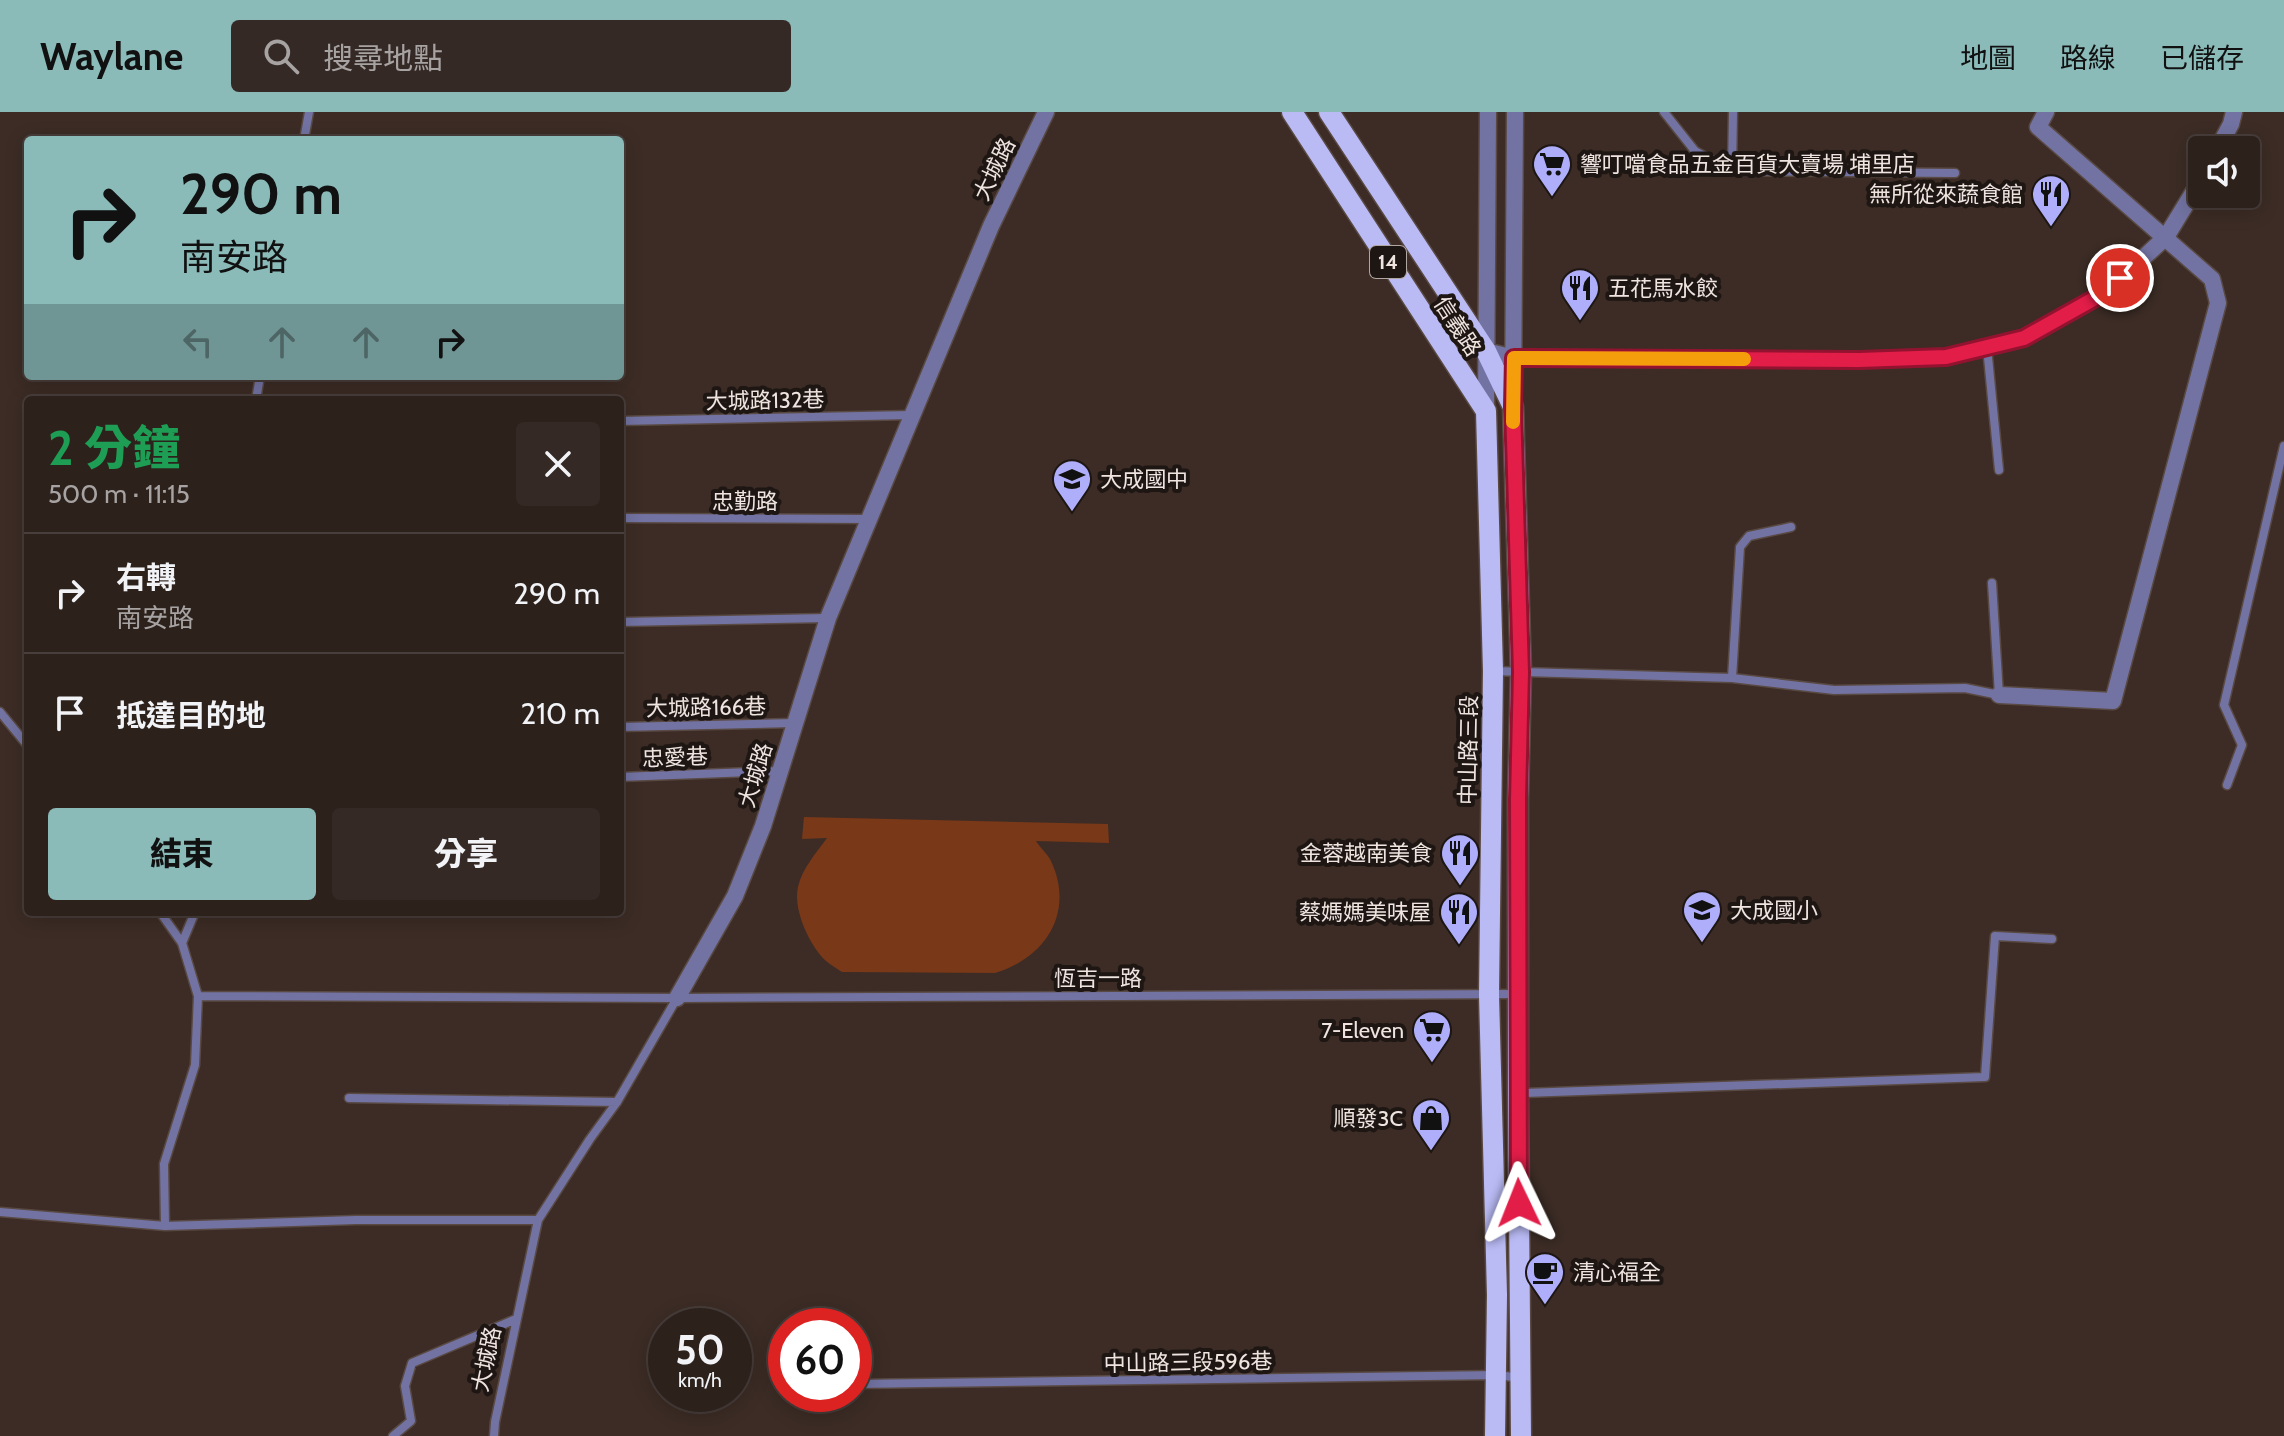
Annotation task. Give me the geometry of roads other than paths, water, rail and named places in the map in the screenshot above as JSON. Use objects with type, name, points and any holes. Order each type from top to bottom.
[{"type":"main road","name":"信義路","points":[[1292,112],[1486,411]]},
{"type":"main road","name":"信義路","points":[[1329,112],[1486,351],[1513,407]]},
{"type":"main road","points":[[1486,411],[1513,407]]},
{"type":"main road","name":"14","points":[[1513,407],[1521,672],[1518,799],[1521,1436]]},
{"type":"main road","name":"中山路三段","points":[[1486,411],[1493,671],[1489,995],[1497,1295],[1495,1436]]},
{"type":"street","name":"大城路","points":[[677,998],[735,896],[763,826],[828,618],[991,226],[1046,112]]},
{"type":"street","name":"中山路三段","points":[[1486,411],[1488,112]]},
{"type":"street","points":[[1513,407],[1515,112]]},
{"type":"street","points":[[1999,695],[2113,701],[2218,303],[2212,279],[2038,127],[2046,112]]},
{"type":"street","points":[[2225,136],[2234,112]]},
{"type":"street","points":[[1486,351],[1514,358],[1859,360],[1946,357],[2024,338],[2106,292],[2166,237],[2188,201]]},
{"type":"lane","points":[[305,136],[309,112]]},
{"type":"lane","points":[[1664,112],[1695,151],[1732,171],[1955,173]]},
{"type":"lane","points":[[1732,171],[1733,112]]},
{"type":"lane","points":[[1987,347],[1999,470]]},
{"type":"lane","name":"大城路132巷","points":[[624,421],[911,415]]},
{"type":"lane","points":[[2227,785],[2242,745],[2224,705],[2284,446]]},
{"type":"lane","name":"忠勤路","points":[[624,518],[871,519]]},
{"type":"lane","points":[[1732,678],[1740,547],[1749,536],[1791,527]]},
{"type":"lane","points":[[1493,671],[1732,678],[1834,690],[1965,688],[1999,695],[1992,583]]},
{"type":"lane","points":[[624,622],[828,618]]},
{"type":"lane","points":[[0,712],[24,741]]},
{"type":"lane","name":"大城路166巷","points":[[624,727],[794,723]]},
{"type":"lane","name":"忠愛巷","points":[[624,777],[780,771]]},
{"type":"lane","points":[[163,916],[182,943],[198,996],[195,1065],[164,1164],[165,1226]]},
{"type":"lane","points":[[182,943],[193,916]]},
{"type":"lane","points":[[1518,1093],[1985,1077],[1995,936],[2052,939]]},
{"type":"lane","name":"恆吉一路","points":[[198,996],[677,998],[1519,994]]},
{"type":"lane","name":"大城路","points":[[494,1436],[538,1220],[617,1102],[677,998]]},
{"type":"lane","points":[[349,1098],[617,1102]]},
{"type":"lane","points":[[0,1212],[165,1226],[356,1220],[538,1220]]},
{"type":"lane","points":[[393,1436],[411,1421],[405,1386],[412,1363],[516,1319]]},
{"type":"lane","name":"中山路三段596巷","points":[[872,1384],[1497,1375],[1522,1378]]},
{"type":"place","name":"響叮噹食品五金百貨大賣場 埔里店","points":[[1552,198]]},
{"type":"place","name":"無所從來蔬食館","points":[[2051,228]]},
{"type":"place","name":"五花馬水餃","points":[[1580,322]]},
{"type":"place","name":"大成國中","points":[[1072,513]]},
{"type":"place","name":"金蓉越南美食","points":[[1460,887]]},
{"type":"place","name":"大成國小","points":[[1702,944]]},
{"type":"place","name":"蔡媽媽美味屋","points":[[1459,946]]},
{"type":"place","name":"7-Eleven","points":[[1432,1064]]},
{"type":"place","name":"順發3C","points":[[1431,1152]]},
{"type":"place","name":"清心福全","points":[[1545,1306]]}]
